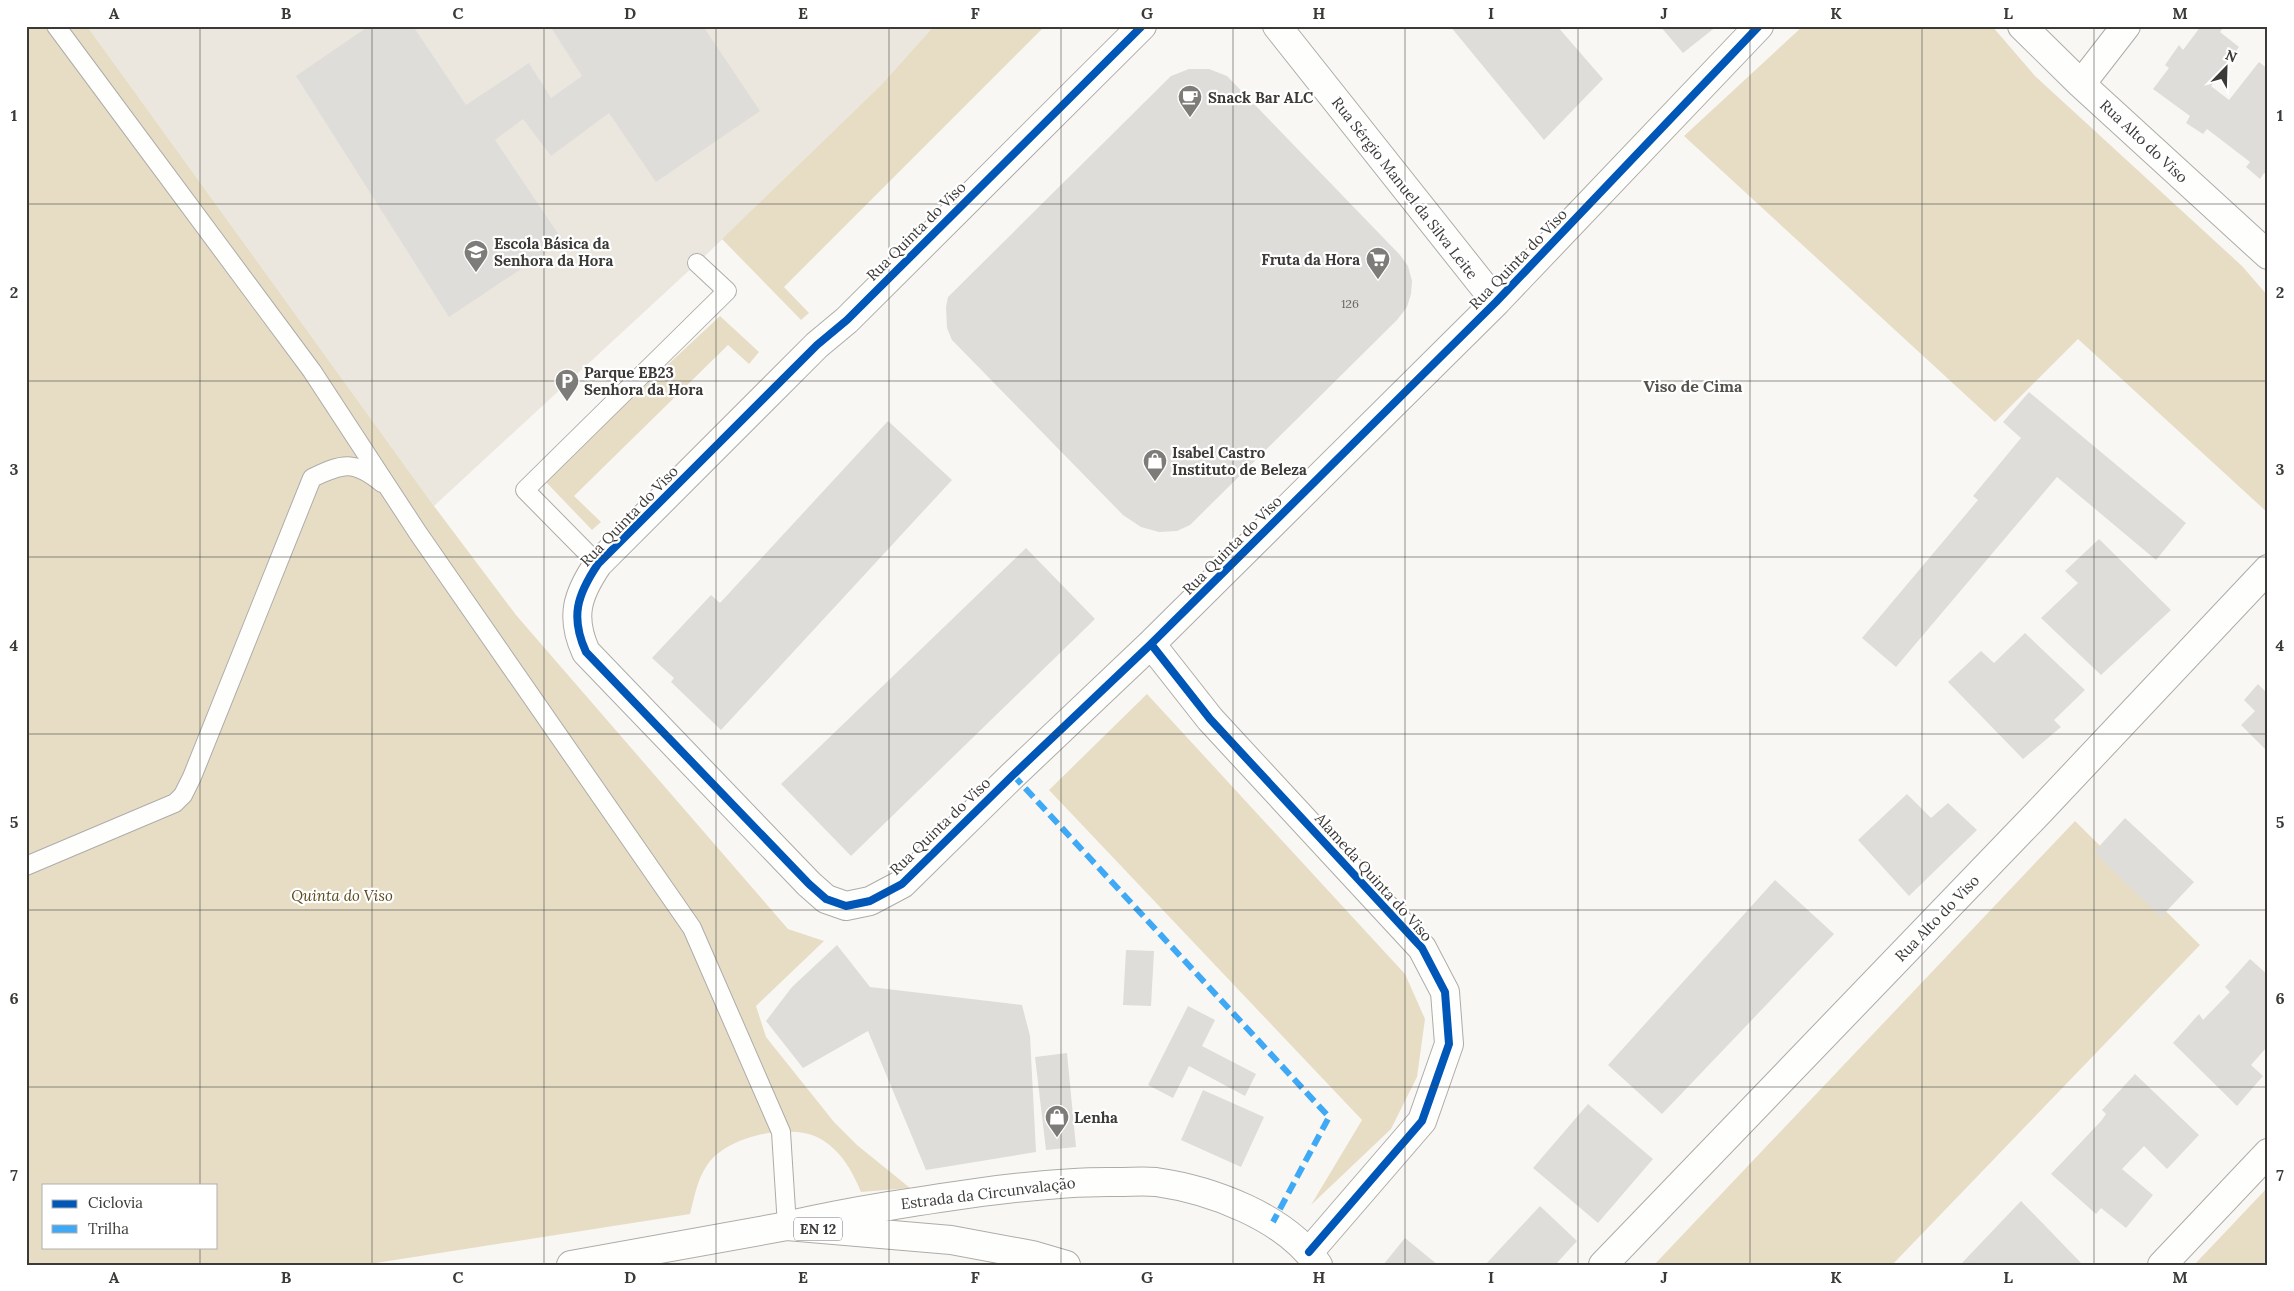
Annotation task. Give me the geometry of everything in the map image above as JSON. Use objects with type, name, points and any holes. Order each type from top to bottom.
[{"type":"street","name":"Rua Quinta do Viso","points":[[1142,26],[847,320],[817,345],[598,564],[587,580],[576,614],[578,635],[586,652],[809,884],[826,899],[846,906],[870,901],[902,884],[1151,644],[1496,302],[1758,26]]},
{"type":"street","name":"Rua Sérgio Manuel da Silva Leite","points":[[1277,26],[1496,302]]},
{"type":"street","name":"Rua Alto do Viso","points":[[2022,26],[2081,84],[2268,255]]},
{"type":"street","points":[[2081,84],[2126,26]]},
{"type":"street","name":"Rua Alto do Viso","points":[[1603,1265],[2038,813],[2268,569]]},
{"type":"street","name":"Alameda Quinta do Viso","points":[[1151,644],[1210,719],[1422,948],[1445,992],[1449,1044],[1422,1121],[1314,1259]]},
{"type":"street","points":[[2162,1265],[2268,1153]]},
{"type":"street","name":"Estrada da Circunvalação","points":[[787,1226],[884,1206],[1020,1187],[1084,1181],[1155,1182],[1210,1194],[1272,1222],[1314,1259]]},
{"type":"street","name":"EN 12","points":[[571,1265],[787,1226],[951,1240],[1032,1255],[1066,1265]]},
{"type":"lane","points":[[56,26],[312,371],[390,489],[692,928],[781,1132],[787,1226]]},
{"type":"lane","points":[[598,564],[525,490],[727,291],[697,263]]},
{"type":"lane","points":[[26,866],[175,803],[183,795],[312,478],[336,466],[351,465],[368,472],[390,489]]},
{"type":"shaded area","name":"Escola Básica da Senhora da Hora","points":[[87,26],[934,26],[881,85],[707,254],[434,506]]},
{"type":"green space","name":"Quinta do Viso","points":[[26,26],[87,26],[434,506],[516,615],[788,929],[824,941],[756,1006],[766,1037],[834,1122],[857,1145],[910,1188],[861,1192],[846,1164],[837,1152],[824,1141],[811,1135],[795,1132],[761,1134],[728,1147],[715,1156],[700,1178],[690,1214],[363,1265],[26,1265]]},
{"type":"green space","points":[[934,26],[1045,26],[784,287],[809,313],[801,320],[722,239],[881,85]]},
{"type":"green space","points":[[1803,26],[1992,26],[2035,76],[2242,266],[2268,296],[2268,513],[2078,339],[1995,422],[1684,136]]},
{"type":"green space","points":[[720,316],[759,352],[749,364],[728,345],[574,496],[601,522],[592,530],[544,480]]},
{"type":"green space","points":[[1147,694],[1405,974],[1425,1019],[1417,1077],[1391,1129],[1311,1205],[1362,1120],[1049,790]]},
{"type":"green space","points":[[2075,821],[2200,945],[1892,1265],[1654,1265]]},
{"type":"green space","points":[[2268,1187],[2268,1265],[2194,1265]]},
{"type":"building","points":[[369,26],[413,26],[466,105],[529,63],[551,98],[582,76],[550,26],[703,26],[760,111],[656,182],[609,113],[551,156],[523,119],[495,140],[563,241],[449,317],[296,76]]},
{"type":"building","points":[[1450,26],[1557,26],[1603,79],[1544,140]]},
{"type":"building","points":[[1660,26],[1717,26],[1683,53]]},
{"type":"building","points":[[2201,26],[2224,26],[2220,32],[2239,47],[2211,86],[2229,100],[2259,62],[2268,69],[2268,176],[2264,173],[2260,179],[2246,167],[2250,162],[2207,129],[2203,134],[2186,123],[2190,116],[2153,89],[2169,68],[2165,65],[2179,45],[2183,50]]},
{"type":"building","points":[[1189,69],[1209,69],[1227,76],[1400,255],[1408,266],[1412,281],[1407,307],[1397,320],[1190,525],[1177,531],[1159,532],[1141,527],[1123,515],[952,340],[947,328],[946,307],[948,297],[1171,76]]},
{"type":"building","points":[[2029,392],[2186,523],[2156,560],[2057,477],[1896,667],[1862,638],[1978,500],[1973,496],[2021,438],[2003,422]]},
{"type":"building","points":[[888,421],[952,480],[721,730],[671,682],[674,678],[652,658],[711,595],[720,603]]},
{"type":"building","points":[[2099,539],[2171,610],[2101,675],[2041,618],[2078,583],[2065,571]]},
{"type":"building","points":[[1026,548],[1095,619],[851,856],[781,784]]},
{"type":"building","points":[[2025,633],[2085,690],[2054,720],[2061,727],[2023,759],[1948,682],[1981,651],[1994,663]]},
{"type":"building","points":[[2258,684],[2268,694],[2268,752],[2241,725],[2255,711],[2244,700]]},
{"type":"building","points":[[1907,794],[1931,818],[1948,803],[1977,830],[1909,896],[1858,840]]},
{"type":"building","points":[[2125,818],[2194,882],[2161,917],[2094,852]]},
{"type":"building","points":[[1775,880],[1834,934],[1662,1114],[1608,1065]]},
{"type":"building","points":[[837,945],[870,987],[1022,1005],[1030,1036],[1036,1152],[926,1170],[868,1031],[803,1068],[766,1021],[792,987]]},
{"type":"building","points":[[1126,950],[1154,951],[1151,1006],[1123,1005]]},
{"type":"building","points":[[2250,959],[2268,975],[2268,1049],[2266,1048],[2251,1065],[2263,1076],[2237,1106],[2173,1043],[2199,1014],[2203,1020],[2230,992],[2225,987]]},
{"type":"building","points":[[1188,1006],[1215,1020],[1202,1046],[1256,1074],[1245,1096],[1189,1066],[1173,1098],[1148,1085]]},
{"type":"building","points":[[1067,1053],[1076,1147],[1046,1150],[1035,1057]]},
{"type":"building","points":[[2135,1074],[2199,1135],[2167,1169],[2144,1146],[2122,1169],[2153,1195],[2126,1228],[2101,1208],[2096,1214],[2051,1174],[2101,1121],[2106,1114],[2102,1110]]},
{"type":"building","points":[[1203,1090],[1264,1117],[1241,1167],[1181,1140]]},
{"type":"building","points":[[1588,1104],[1653,1159],[1598,1223],[1533,1168]]},
{"type":"building","points":[[2021,1201],[2083,1265],[1960,1265]]},
{"type":"building","points":[[1540,1206],[1577,1241],[1555,1265],[1485,1265]]},
{"type":"building","points":[[1405,1238],[1438,1265],[1383,1265]]},
{"type":"marked path","points":[[1013,775],[1329,1117],[1273,1222]]},
{"type":"cycle path","points":[[1142,26],[847,320],[817,345],[598,564],[581,596],[577,617],[578,628],[586,652],[809,884],[826,899],[846,906],[870,901],[902,884],[1151,644],[1496,302],[1759,26]]},
{"type":"cycle path","points":[[1151,644],[1210,719],[1422,948],[1445,992],[1449,1044],[1422,1121],[1309,1252]]},
{"type":"place","name":"Snack Bar ALC","points":[[1190,118]]},
{"type":"place","name":"Escola Básica da Senhora da Hora","points":[[476,273]]},
{"type":"place","name":"Fruta da Hora","points":[[1378,280]]},
{"type":"place","name":"Parque EB23 Senhora da Hora","points":[[567,402]]},
{"type":"place","name":"Isabel Castro Instituto de Beleza","points":[[1155,482]]},
{"type":"place","name":"Lenha","points":[[1057,1138]]},
{"type":"district","name":"Viso de Cima","points":[[1693,386]]}]
